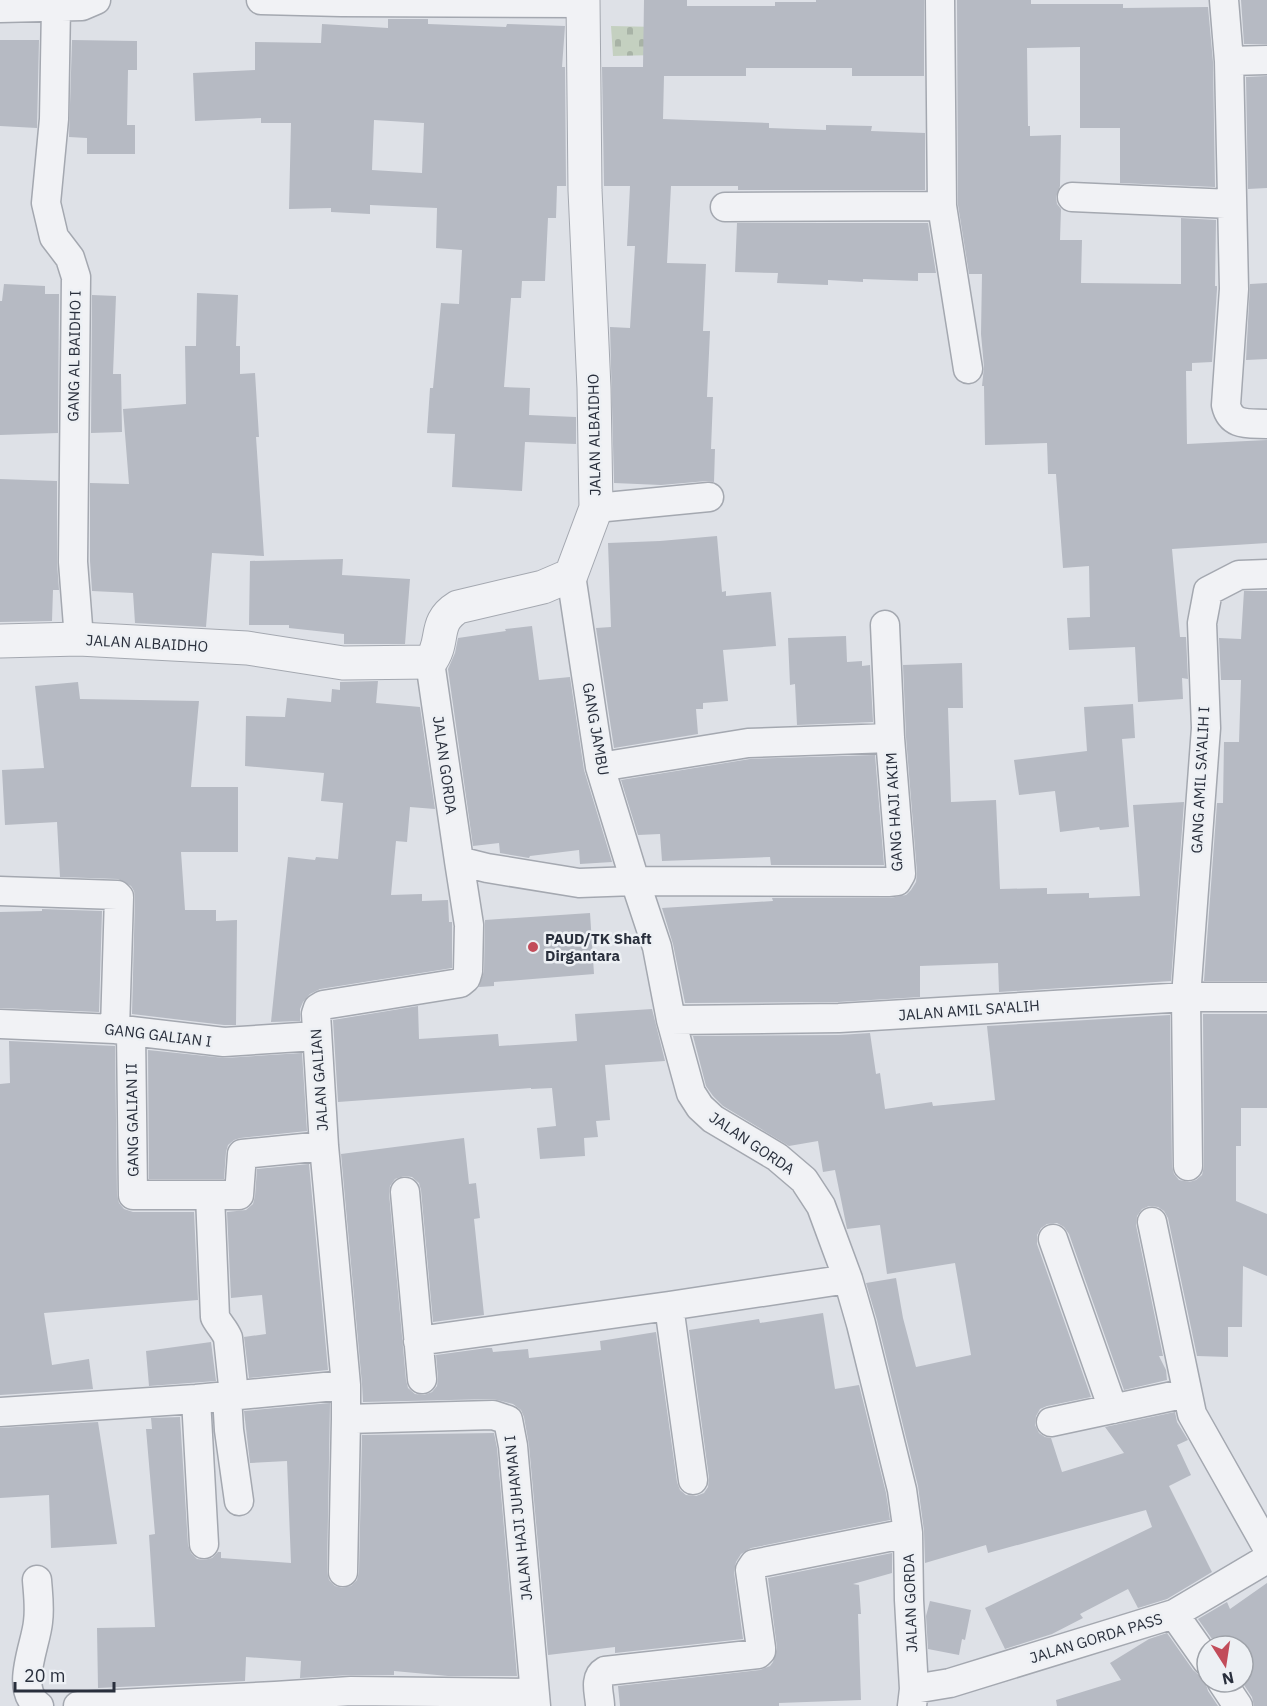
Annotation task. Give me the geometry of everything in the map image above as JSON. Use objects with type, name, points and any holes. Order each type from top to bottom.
[{"type":"street","points":[[0,8],[82,6],[96,0]]},
{"type":"street","points":[[261,0],[584,2]]},
{"type":"street","points":[[940,0],[942,206],[968,369]]},
{"type":"street","points":[[1224,0],[1229,61],[1234,289],[1226,405],[1228,414],[1234,420],[1242,423],[1267,424]]},
{"type":"street","name":"JALAN ALBAIDHO","points":[[571,574],[596,508],[594,388],[585,190],[584,2]]},
{"type":"street","name":"GANG AL BAIDHO I","points":[[56,7],[54,119],[46,203],[54,237],[70,258],[76,278],[74,562],[79,639]]},
{"type":"street","points":[[1229,61],[1267,60]]},
{"type":"street","points":[[1072,197],[1231,204]]},
{"type":"street","points":[[725,207],[942,206]]},
{"type":"street","points":[[596,508],[709,497]]},
{"type":"street","points":[[430,662],[436,654],[443,621],[448,613],[458,607],[543,587],[571,574]]},
{"type":"street","name":"GANG JAMBU","points":[[571,574],[600,767],[635,880]]},
{"type":"street","name":"GANG AMIL SA'ALIH I","points":[[1186,997],[1206,728],[1202,623],[1208,591],[1239,575],[1267,574]]},
{"type":"street","name":"GANG HAJI AKIM","points":[[635,880],[897,881],[901,874],[890,738],[885,625]]},
{"type":"street","name":"JALAN ALBAIDHO","points":[[0,641],[79,639],[247,648],[343,663],[430,662]]},
{"type":"street","name":"JALAN GORDA","points":[[430,662],[459,861]]},
{"type":"street","points":[[600,767],[748,743],[890,738]]},
{"type":"street","points":[[459,861],[487,868],[579,883],[635,880]]},
{"type":"street","name":"JALAN GALIAN","points":[[346,1385],[324,1146],[316,1014],[320,1006],[460,983],[466,978],[469,925],[459,861]]},
{"type":"street","name":"JALAN GORDA","points":[[635,880],[657,947],[671,1020],[691,1093],[700,1107],[713,1119],[777,1158],[804,1180],[821,1206],[848,1279],[902,1490],[908,1533],[913,1698]]},
{"type":"street","points":[[0,891],[117,895],[119,897],[123,1030]]},
{"type":"street","points":[[1186,997],[1188,1166]]},
{"type":"street","name":"JALAN AMIL SA'ALIH","points":[[671,1020],[839,1018],[1186,997],[1267,997]]},
{"type":"street","name":"GANG GALIAN I","points":[[0,1024],[123,1030],[224,1042],[316,1036]]},
{"type":"street","name":"GANG GALIAN II","points":[[123,1030],[133,1195],[239,1195],[242,1154],[324,1146]]},
{"type":"street","points":[[405,1192],[422,1379]]},
{"type":"street","points":[[210,1195],[215,1317],[228,1338],[231,1395],[229,1430],[239,1501]]},
{"type":"street","points":[[1152,1222],[1192,1414],[1267,1547]]},
{"type":"street","points":[[1053,1239],[1113,1409]]},
{"type":"street","points":[[418,1341],[848,1279]]},
{"type":"street","points":[[669,1306],[693,1480]]},
{"type":"street","points":[[0,1412],[196,1399],[346,1385],[343,1572]]},
{"type":"street","points":[[1051,1422],[1187,1393]]},
{"type":"street","points":[[196,1399],[204,1544]]},
{"type":"street","name":"JALAN HAJI JUHAMAN I","points":[[346,1419],[493,1415],[508,1420],[513,1446],[535,1699]]},
{"type":"street","points":[[600,1706],[598,1678],[605,1671],[758,1654],[761,1648],[750,1570],[754,1564],[908,1533]]},
{"type":"street","name":"JALAN GORDA PASS","points":[[913,1698],[950,1683],[1174,1614],[1267,1559]]},
{"type":"street","points":[[37,1580],[39,1621],[32,1648],[27,1690],[32,1701],[39,1706]]},
{"type":"street","points":[[1174,1614],[1195,1644]]},
{"type":"street","points":[[78,1706],[275,1701],[351,1691],[535,1699]]},
{"type":"green space","points":[[611,26],[658,27],[657,55],[613,56]]},
{"type":"building","points":[[644,0],[687,0],[687,6],[775,6],[775,2],[816,2],[816,0],[924,0],[924,76],[852,76],[852,68],[746,68],[746,76],[664,76],[663,119],[769,123],[769,128],[826,130],[826,125],[872,126],[871,131],[925,133],[925,190],[738,190],[738,186],[671,186],[667,263],[706,264],[703,331],[710,331],[707,397],[713,397],[711,449],[715,449],[714,482],[661,485],[614,483],[610,327],[630,328],[635,246],[627,246],[630,186],[604,186],[602,67],[643,67]]},
{"type":"building","points":[[957,0],[1031,0],[1031,4],[1123,4],[1123,8],[1208,7],[1213,62],[1215,187],[1120,183],[1120,128],[1080,128],[1080,47],[1027,48],[1030,136],[1061,135],[1060,186],[1056,197],[1061,209],[1060,240],[1082,240],[1081,283],[1181,284],[1181,218],[1216,220],[1215,286],[1217,289],[1212,362],[1192,363],[1192,371],[1186,371],[1187,444],[1267,440],[1267,543],[1172,549],[1180,637],[1186,637],[1188,679],[1182,678],[1183,699],[1138,702],[1135,647],[1069,650],[1067,618],[1090,617],[1089,566],[1063,568],[1056,474],[1048,474],[1047,443],[985,445],[984,386],[982,386],[984,367],[981,334],[982,274],[969,274],[958,205]]},
{"type":"building","points":[[1241,0],[1267,0],[1267,44],[1244,44]]},
{"type":"building","points":[[388,19],[428,19],[428,24],[506,27],[507,24],[565,26],[562,67],[565,67],[566,186],[557,186],[556,218],[548,218],[545,281],[522,281],[521,298],[511,298],[504,387],[530,388],[529,415],[576,417],[576,444],[525,442],[522,491],[452,487],[455,434],[427,433],[430,388],[433,388],[441,303],[459,304],[462,250],[436,248],[437,208],[370,205],[370,214],[331,212],[331,208],[289,209],[291,123],[261,123],[261,118],[195,121],[193,73],[255,70],[255,42],[321,43],[322,24],[388,28]],"holes":[[[374,120],[424,123],[422,173],[372,170]]]},
{"type":"building","points":[[0,40],[39,40],[37,128],[0,126]]},
{"type":"building","points":[[72,40],[137,41],[137,70],[128,70],[127,125],[135,125],[135,154],[87,154],[87,138],[69,137]]},
{"type":"building","points":[[1267,76],[1267,188],[1248,189],[1246,77]]},
{"type":"building","points":[[737,223],[928,223],[936,273],[918,273],[918,281],[863,279],[863,282],[828,280],[828,285],[777,283],[778,273],[735,272]]},
{"type":"building","points":[[1267,283],[1267,359],[1246,360],[1250,284]]},
{"type":"building","points":[[4,284],[45,286],[45,294],[59,294],[58,433],[0,435],[0,301],[2,301]]},
{"type":"building","points":[[197,293],[238,295],[236,346],[240,346],[240,374],[255,373],[259,437],[256,437],[264,556],[212,553],[206,627],[135,623],[133,593],[92,591],[90,483],[129,484],[123,409],[186,404],[185,346],[196,346]]},
{"type":"building","points":[[92,295],[116,296],[113,374],[121,374],[122,432],[91,433]]},
{"type":"building","points":[[0,479],[57,481],[59,590],[53,590],[52,621],[0,622]]},
{"type":"building","points":[[717,536],[722,592],[726,591],[726,596],[771,592],[776,646],[723,650],[728,701],[703,703],[703,709],[696,709],[698,734],[614,748],[596,628],[611,627],[608,543]]},
{"type":"building","points":[[343,559],[342,575],[410,579],[405,644],[344,644],[344,634],[289,628],[289,625],[249,625],[250,561]]},
{"type":"building","points":[[1244,591],[1267,591],[1267,981],[1204,981],[1217,803],[1223,803],[1224,742],[1239,742],[1241,680],[1221,680],[1219,638],[1241,639]]},
{"type":"building","points":[[532,626],[539,680],[570,677],[584,770],[612,862],[580,864],[579,850],[530,856],[529,858],[500,853],[499,843],[473,846],[448,669],[458,638]]},
{"type":"building","points":[[846,636],[847,662],[862,661],[862,666],[870,665],[873,722],[797,725],[795,684],[790,685],[788,638]]},
{"type":"building","points":[[962,663],[963,708],[948,708],[951,802],[996,800],[1000,889],[1047,888],[1047,894],[1089,893],[1089,898],[1140,896],[1133,805],[1184,802],[1171,981],[999,992],[998,963],[920,966],[920,997],[838,1002],[685,1003],[673,944],[662,908],[773,901],[772,898],[890,898],[906,895],[911,890],[916,882],[917,873],[906,737],[903,665]]},
{"type":"building","points":[[378,681],[376,703],[420,707],[435,809],[410,807],[407,842],[396,841],[391,895],[422,894],[422,901],[448,900],[449,922],[452,922],[452,968],[320,989],[310,994],[303,1002],[300,1009],[300,1021],[271,1022],[288,857],[315,860],[316,857],[338,859],[343,803],[321,801],[324,773],[245,766],[246,716],[285,717],[287,698],[331,702],[332,689],[340,690],[340,682]]},
{"type":"building","points":[[78,682],[80,699],[199,701],[191,787],[238,787],[238,852],[181,852],[185,910],[216,910],[216,921],[237,920],[236,1025],[132,1014],[135,897],[131,886],[118,879],[60,877],[57,822],[5,825],[2,770],[44,768],[35,686]]},
{"type":"building","points":[[1133,704],[1135,738],[1122,739],[1129,827],[1100,830],[1099,827],[1060,832],[1055,791],[1019,795],[1014,760],[1087,751],[1084,707]]},
{"type":"building","points":[[875,755],[884,865],[771,865],[770,857],[662,861],[660,834],[638,835],[621,780],[750,759]]},
{"type":"building","points":[[42,909],[102,911],[99,1012],[0,1008],[0,912],[42,911]]},
{"type":"building","name":"PAUD/TK Shaft Dirgantara","points":[[590,913],[594,974],[494,982],[494,986],[479,987],[484,971],[485,920]]},
{"type":"building","points":[[418,1006],[419,1039],[498,1034],[499,1046],[577,1041],[575,1014],[652,1009],[665,1061],[605,1065],[610,1120],[596,1121],[598,1137],[584,1138],[585,1156],[540,1159],[537,1128],[556,1126],[552,1088],[338,1102],[333,1020]]},
{"type":"building","points":[[1203,1014],[1267,1014],[1267,1108],[1241,1108],[1241,1146],[1236,1146],[1236,1201],[1267,1214],[1267,1276],[1243,1266],[1242,1327],[1228,1327],[1228,1357],[1197,1356],[1168,1218],[1158,1207],[1149,1206],[1142,1209],[1137,1216],[1136,1225],[1163,1356],[1159,1356],[1166,1370],[1167,1380],[1124,1390],[1069,1234],[1057,1223],[1047,1224],[1037,1235],[1037,1244],[1091,1397],[1040,1409],[1035,1425],[1039,1433],[1051,1438],[1062,1472],[1124,1453],[1105,1427],[1175,1412],[1177,1422],[1188,1440],[1177,1445],[1191,1475],[1169,1486],[1212,1572],[1167,1599],[1138,1608],[1128,1589],[1080,1614],[1083,1618],[1052,1634],[1005,1649],[985,1608],[1152,1527],[1146,1510],[988,1553],[986,1545],[925,1563],[924,1531],[918,1486],[866,1283],[896,1278],[903,1318],[916,1367],[971,1355],[955,1263],[887,1274],[880,1225],[847,1229],[835,1170],[823,1172],[818,1141],[789,1146],[723,1106],[706,1086],[693,1036],[870,1033],[876,1074],[880,1073],[885,1109],[932,1102],[933,1106],[995,1100],[987,1026],[1170,1015],[1172,1166],[1179,1180],[1189,1182],[1202,1175],[1204,1166]]},
{"type":"building","points":[[9,1041],[115,1046],[119,1203],[124,1209],[133,1212],[194,1212],[198,1300],[44,1313],[52,1365],[89,1359],[93,1389],[0,1395],[0,1084],[10,1083]]},
{"type":"building","points":[[148,1050],[225,1058],[302,1053],[307,1131],[234,1140],[228,1145],[226,1152],[224,1179],[149,1179]]},
{"type":"building","points":[[464,1138],[469,1184],[476,1183],[480,1218],[474,1219],[484,1315],[433,1322],[419,1183],[412,1177],[404,1176],[395,1179],[390,1186],[406,1380],[408,1388],[415,1394],[424,1395],[432,1392],[437,1386],[436,1355],[487,1348],[492,1348],[493,1352],[528,1349],[529,1358],[601,1350],[600,1341],[656,1332],[677,1482],[680,1490],[686,1495],[696,1496],[704,1493],[708,1487],[709,1478],[689,1330],[759,1319],[760,1323],[823,1313],[835,1389],[859,1385],[886,1493],[890,1520],[751,1548],[741,1554],[734,1572],[743,1639],[615,1653],[615,1647],[548,1655],[529,1445],[521,1410],[513,1404],[493,1399],[363,1402],[341,1154]]},
{"type":"building","points":[[309,1164],[328,1370],[249,1378],[244,1337],[266,1334],[262,1295],[231,1298],[227,1212],[246,1210],[253,1204],[257,1169]]},
{"type":"building","points":[[211,1342],[216,1381],[149,1386],[146,1351]]},
{"type":"building","points":[[330,1403],[327,1572],[329,1580],[335,1586],[342,1588],[351,1586],[357,1580],[359,1572],[362,1435],[494,1433],[517,1676],[448,1676],[394,1671],[394,1675],[300,1678],[301,1661],[246,1657],[245,1681],[98,1688],[97,1628],[155,1627],[149,1535],[155,1534],[146,1429],[152,1429],[151,1418],[180,1417],[188,1545],[191,1553],[197,1559],[204,1560],[221,1552],[221,1558],[291,1563],[287,1461],[250,1463],[244,1411]]},
{"type":"building","points":[[98,1422],[117,1544],[51,1548],[49,1495],[0,1498],[0,1428]]},
{"type":"building","points":[[892,1553],[892,1573],[853,1584],[859,1585],[861,1614],[858,1614],[861,1700],[779,1703],[779,1706],[620,1706],[618,1686],[760,1670],[770,1666],[777,1648],[768,1578]]},
{"type":"building","points":[[1267,1583],[1267,1706],[1254,1706],[1250,1694],[1255,1694],[1255,1634],[1209,1634],[1198,1619],[1227,1602],[1230,1609]]},
{"type":"building","points":[[930,1601],[971,1610],[965,1640],[962,1639],[959,1655],[928,1649],[926,1616]]},
{"type":"building","points":[[1167,1633],[1195,1672],[1195,1694],[1210,1694],[1218,1706],[1057,1706],[1056,1700],[1121,1680],[1110,1663],[1149,1639]]},
{"type":"place","name":"PAUD/TK Shaft Dirgantara","points":[[533,947]]}]
